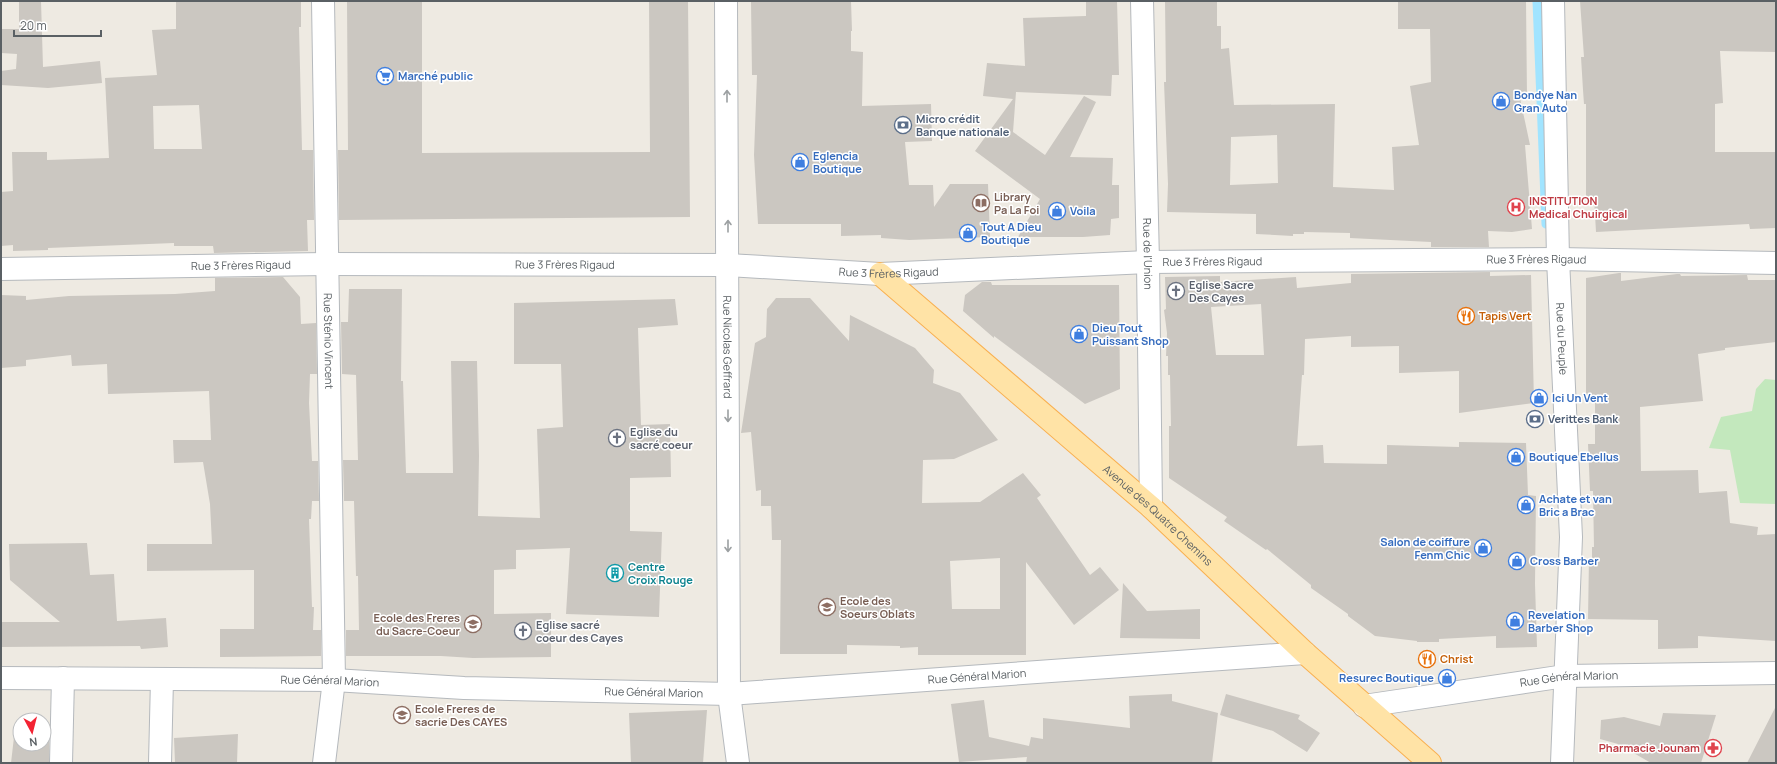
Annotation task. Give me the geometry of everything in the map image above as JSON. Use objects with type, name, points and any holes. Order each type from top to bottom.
[{"type":"main road","name":"Avenue des Quatre Chemins","points":[[880,274],[1151,507],[1305,653],[1430,763]]},
{"type":"street","name":"Rue Sténio Vincent","points":[[323,1],[334,680],[324,763]]},
{"type":"street","name":"Rue Nicolas Geffrard","points":[[726,1],[729,694],[738,763]]},
{"type":"street","name":"Rue de l'Union","points":[[1142,1],[1148,262],[1151,507]]},
{"type":"street","name":"Rue du Peuple","points":[[1553,1],[1558,259],[1571,537],[1562,763]]},
{"type":"street","name":"Rue 3 Frères Rigaud","points":[[1,269],[327,264],[728,266],[880,274],[1148,262],[1558,259],[1776,263]]},
{"type":"street","name":"Rue Général Marion","points":[[1,678],[334,680],[464,688],[729,694],[1305,653]]},
{"type":"street","name":"Rue Général Marion","points":[[1364,706],[1565,676],[1776,673]]},
{"type":"street","points":[[61,763],[63,678]]},
{"type":"street","points":[[160,763],[162,679]]},
{"type":"green space","points":[[1765,379],[1776,380],[1776,504],[1740,503],[1730,450],[1709,448],[1721,417],[1752,411],[1756,389]]},
{"type":"building","points":[[19,1],[41,1],[43,67],[100,61],[102,83],[48,88],[1,85],[1,71],[16,69],[17,54],[1,53],[1,29],[19,29]]},
{"type":"building","points":[[176,1],[301,1],[301,27],[299,27],[302,150],[313,150],[314,220],[307,220],[308,251],[214,253],[213,246],[174,246],[174,243],[48,248],[48,250],[13,251],[13,245],[1,246],[1,192],[13,191],[12,152],[47,152],[47,160],[109,158],[105,78],[157,75],[152,30],[176,29]],"holes":[[[199,105],[202,149],[154,149],[153,106]]]},
{"type":"building","name":"Marché public","points":[[347,1],[422,1],[422,153],[650,152],[649,1],[688,1],[690,217],[339,220],[338,150],[348,150]]},
{"type":"building","points":[[751,1],[851,1],[851,51],[863,52],[862,106],[931,104],[932,141],[905,142],[909,185],[933,185],[934,207],[950,184],[988,184],[990,237],[909,240],[881,238],[881,235],[841,236],[841,224],[758,224],[754,155],[757,75],[752,75]]},
{"type":"building","points":[[1086,1],[1117,1],[1119,75],[1112,75],[1111,96],[1016,92],[1013,132],[1045,155],[1084,96],[1096,102],[1070,157],[1113,158],[1112,185],[1119,185],[1119,218],[1111,219],[1110,235],[1083,237],[1018,237],[1040,199],[975,151],[1013,99],[983,96],[987,63],[1025,66],[1023,18],[1086,16]]},
{"type":"building","points":[[1165,1],[1217,1],[1217,26],[1221,26],[1221,49],[1229,48],[1234,105],[1335,104],[1333,187],[1394,190],[1392,147],[1419,145],[1410,86],[1431,82],[1430,29],[1398,29],[1398,1],[1526,1],[1527,97],[1520,98],[1530,145],[1525,145],[1532,229],[1512,232],[1488,231],[1489,247],[1431,247],[1431,242],[1350,238],[1350,233],[1304,232],[1304,234],[1293,234],[1293,236],[1256,234],[1256,214],[1167,212],[1168,184],[1164,82],[1166,82]],"holes":[[[1277,135],[1278,183],[1230,185],[1231,137]]]},
{"type":"building","points":[[1580,1],[1776,1],[1776,52],[1720,51],[1723,103],[1715,104],[1715,152],[1776,152],[1776,228],[1750,229],[1749,224],[1596,232],[1594,197],[1586,197],[1586,104],[1584,104],[1581,57],[1584,57]]},
{"type":"building","points":[[1490,272],[1490,276],[1531,275],[1534,403],[1459,413],[1459,371],[1399,373],[1399,346],[1351,347],[1351,336],[1305,339],[1304,375],[1302,375],[1297,446],[1323,445],[1324,463],[1387,464],[1387,445],[1459,447],[1459,442],[1526,443],[1528,495],[1536,496],[1535,584],[1537,647],[1496,648],[1496,636],[1439,639],[1439,642],[1417,642],[1375,636],[1348,616],[1348,614],[1311,588],[1311,585],[1267,549],[1266,550],[1224,521],[1227,517],[1169,478],[1169,426],[1171,426],[1170,375],[1168,375],[1168,356],[1166,356],[1167,333],[1164,310],[1166,309],[1165,277],[1220,276],[1220,282],[1296,277],[1297,288],[1351,283],[1351,274]],"holes":[[[1261,304],[1264,355],[1216,355],[1211,307]]]},
{"type":"building","points":[[1621,273],[1621,281],[1677,274],[1680,274],[1681,276],[1747,275],[1748,280],[1776,280],[1776,342],[1725,348],[1725,350],[1698,354],[1703,401],[1640,407],[1641,471],[1698,470],[1699,493],[1727,491],[1730,523],[1758,527],[1757,535],[1776,534],[1776,641],[1698,636],[1698,648],[1658,649],[1658,620],[1588,619],[1589,558],[1592,558],[1592,547],[1594,547],[1593,491],[1590,491],[1588,444],[1595,444],[1595,398],[1586,398],[1586,278]]},
{"type":"building","points":[[283,277],[300,297],[301,324],[316,323],[317,374],[310,374],[309,403],[312,461],[318,461],[319,501],[312,501],[311,519],[309,519],[312,607],[314,607],[313,630],[321,630],[321,656],[220,657],[220,629],[254,629],[254,570],[147,571],[147,544],[212,544],[210,504],[203,462],[174,463],[173,440],[211,440],[209,391],[108,394],[107,364],[72,366],[71,355],[26,360],[26,366],[1,368],[1,295],[26,296],[26,300],[69,296],[175,294],[215,291],[215,278]]},
{"type":"building","points":[[982,282],[991,282],[992,285],[1119,285],[1120,389],[1085,404],[994,336],[994,338],[963,311],[965,295]]},
{"type":"building","points":[[349,289],[402,289],[401,381],[403,381],[406,473],[453,473],[451,361],[477,361],[479,456],[478,516],[540,518],[537,429],[563,427],[561,364],[514,364],[514,303],[675,299],[678,325],[638,328],[641,425],[670,424],[671,477],[630,478],[630,531],[662,532],[659,617],[566,614],[570,548],[516,550],[516,569],[494,570],[494,614],[551,613],[551,657],[473,658],[441,656],[346,656],[346,630],[359,630],[354,501],[344,501],[343,460],[358,460],[356,375],[342,374],[341,322],[348,322]]},
{"type":"building","points":[[776,298],[810,298],[849,341],[850,315],[915,348],[934,370],[933,383],[960,393],[998,440],[954,459],[923,460],[922,503],[980,502],[1023,473],[1041,495],[1037,498],[1090,575],[1100,567],[1119,590],[1074,625],[1026,562],[1026,655],[918,655],[918,647],[900,648],[900,646],[847,645],[847,654],[780,654],[781,540],[772,540],[771,506],[761,506],[761,490],[756,491],[751,432],[741,433],[755,343],[766,337],[767,309]],"holes":[[[1000,558],[1000,609],[952,609],[950,561]]]},
{"type":"building","points":[[87,543],[90,575],[114,574],[117,621],[166,618],[168,647],[141,649],[140,646],[1,647],[1,622],[60,622],[10,580],[9,544]]},
{"type":"building","points":[[1123,583],[1147,611],[1200,609],[1200,639],[1120,638]]},
{"type":"building","points":[[1172,694],[1172,701],[1218,713],[1212,763],[1026,763],[1027,757],[959,762],[951,704],[984,700],[989,737],[1029,746],[1031,737],[1043,739],[1043,718],[1130,728],[1129,696]]},
{"type":"building","points":[[1226,694],[1300,715],[1298,719],[1320,733],[1307,752],[1273,731],[1220,715]]},
{"type":"building","points":[[1776,706],[1776,763],[1747,763]]},
{"type":"building","points":[[707,710],[703,763],[631,763],[629,713]]},
{"type":"building","points":[[1663,713],[1716,715],[1701,763],[1651,763],[1618,744],[1600,739],[1601,720],[1624,717],[1660,726]]},
{"type":"building","points":[[238,734],[237,763],[175,763],[174,738]]},
{"type":"building","points":[[12,752],[49,752],[49,763],[11,763]]},
{"type":"waterway","points":[[1537,1],[1546,224]]},
{"type":"place","name":"Marché public","points":[[385,76]]},
{"type":"place","name":"Bondye Nan Gran Auto","points":[[1501,101]]},
{"type":"place","name":"Micro crédit Banque nationale","points":[[903,125]]},
{"type":"place","name":"Eglencia Boutique","points":[[800,162]]},
{"type":"place","name":"Library Pa La Foi","points":[[981,203]]},
{"type":"place","name":"INSTITUTION Medical Chuirgical","points":[[1516,207]]},
{"type":"place","name":"Voila","points":[[1057,211]]},
{"type":"place","name":"Tout A Dieu Boutique","points":[[968,233]]},
{"type":"place","name":"Eglise Sacre Des Cayes","points":[[1176,291]]},
{"type":"place","name":"Tapis Vert","points":[[1466,316]]},
{"type":"place","name":"Dieu Tout Puissant Shop","points":[[1079,334]]},
{"type":"place","name":"Ici Un Vent","points":[[1539,398]]},
{"type":"place","name":"Verittes Bank","points":[[1535,419]]},
{"type":"place","name":"Eglise du sacré coeur","points":[[617,438]]},
{"type":"place","name":"Boutique Ebellus","points":[[1516,457]]},
{"type":"place","name":"Achate et van Bric a Brac","points":[[1526,505]]},
{"type":"place","name":"Salon de coiffure Fenm Chic","points":[[1483,548]]},
{"type":"place","name":"Cross Barber","points":[[1517,561]]},
{"type":"place","name":"Centre Croix Rouge","points":[[615,573]]},
{"type":"place","name":"Ecole des Soeurs Oblats","points":[[827,607]]},
{"type":"place","name":"Revelation Barber Shop","points":[[1515,621]]},
{"type":"place","name":"Ecole des Freres du Sacre-Coeur","points":[[473,624]]},
{"type":"place","name":"Eglise sacré coeur des Cayes","points":[[523,631]]},
{"type":"place","name":"Christ","points":[[1427,659]]},
{"type":"place","name":"Resurec Boutique","points":[[1447,678]]},
{"type":"place","name":"Ecole Freres de sacrie Des CAYES","points":[[402,715]]},
{"type":"place","name":"Pharmacie Jounam","points":[[1713,748]]}]
